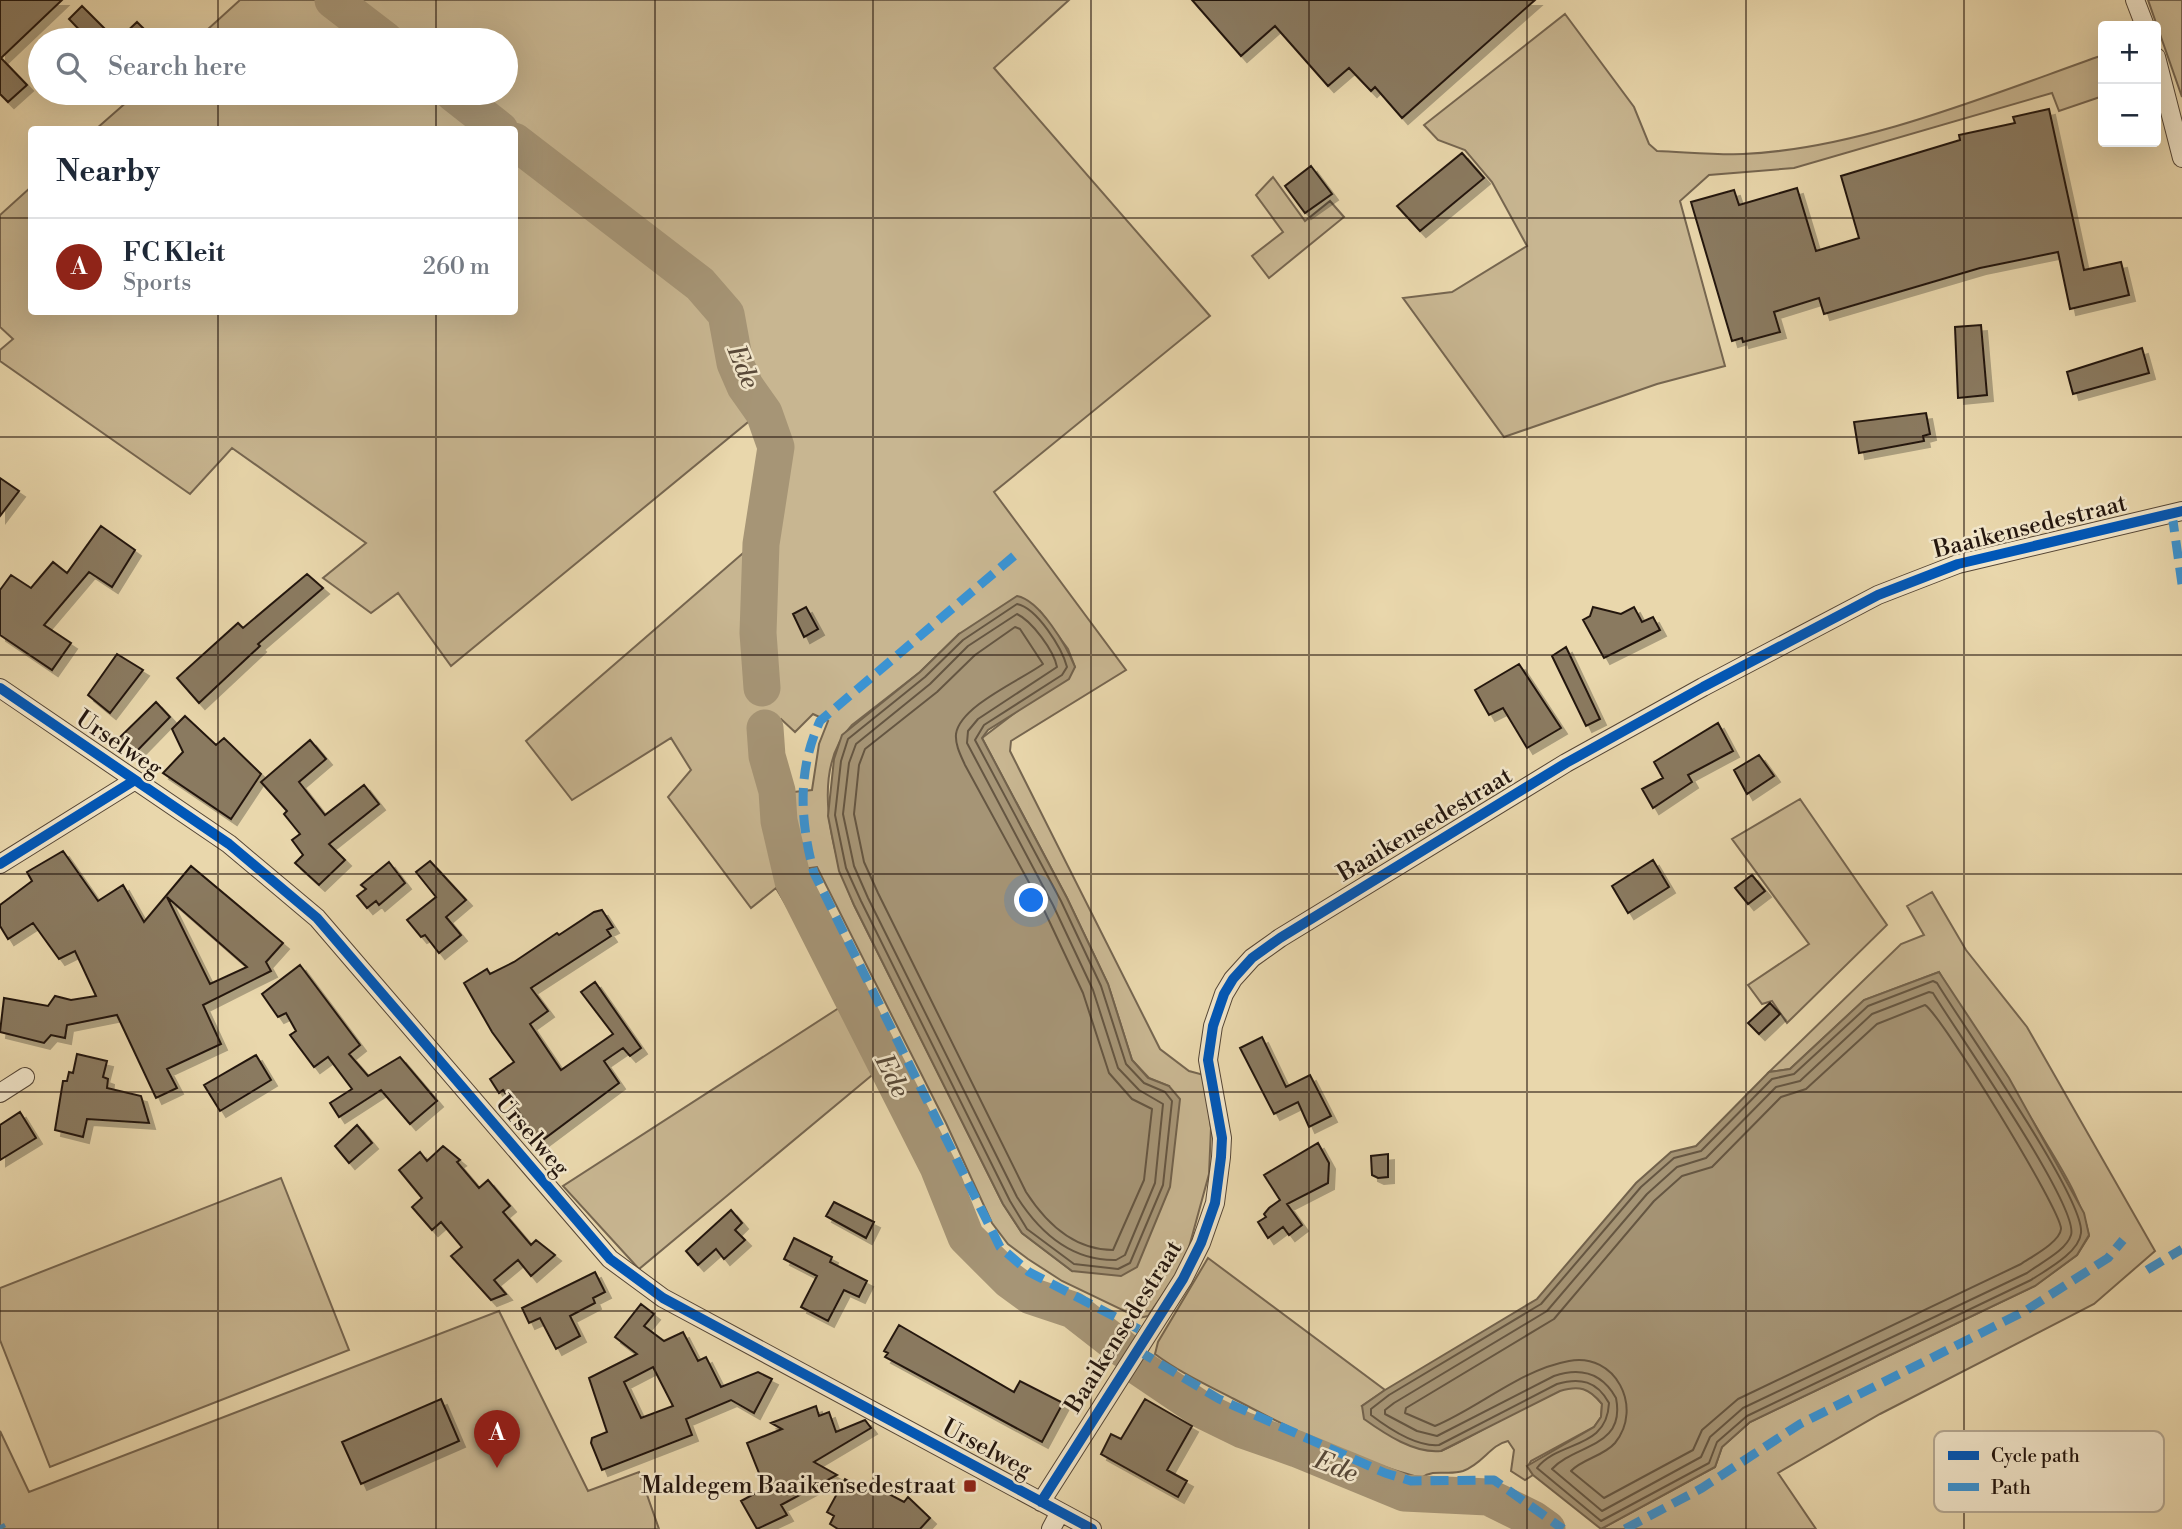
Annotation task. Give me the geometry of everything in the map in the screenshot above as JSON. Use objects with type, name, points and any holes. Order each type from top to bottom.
[{"type":"street","points":[[2135,0],[2143,21]]},
{"type":"street","points":[[2161,76],[2182,158]]},
{"type":"street","name":"Baaikensedestraat","points":[[1041,1502],[1184,1279],[1210,1221],[1218,1187],[1222,1138],[1208,1060],[1209,1042],[1224,994],[1252,958],[1280,938],[1566,763],[1703,687],[1878,596],[1958,564],[2182,511]]},
{"type":"street","name":"Urselweg","points":[[0,688],[229,844],[317,918],[610,1259],[663,1298],[1092,1529]]},
{"type":"street","points":[[0,864],[135,780]]},
{"type":"street","points":[[0,1093],[26,1077]]},
{"type":"street","points":[[1051,1529],[1060,1512]]},
{"type":"shaded area","points":[[240,0],[1069,0],[994,68],[1210,316],[994,492],[1126,670],[1011,741],[1010,751],[1160,1049],[1189,1071],[1204,1075],[1211,1128],[1209,1174],[1185,1262],[1148,1316],[1139,1318],[1062,1281],[1008,1244],[992,1223],[946,1123],[817,867],[802,869],[895,1056],[639,1269],[563,1186],[845,1004],[776,888],[751,908],[668,797],[691,770],[671,738],[572,800],[526,741],[764,535],[770,444],[758,414],[451,666],[398,593],[371,613],[323,578],[366,543],[232,448],[190,494],[0,361],[0,350],[13,339],[0,327],[0,215],[28,190],[28,315],[518,315],[518,126],[99,126],[123,105],[518,105],[518,28],[209,28]],"holes":[[[1040,611],[1068,649],[1075,667],[982,738],[1067,898],[1108,984],[1132,1060],[1149,1078],[1169,1086],[1072,1271],[1022,1233],[1003,1204],[854,905],[832,838],[828,788],[831,765],[839,744],[852,725],[920,672],[959,634]],[[813,714],[828,721],[819,744],[812,790],[784,793],[768,729],[781,719],[795,732]]]},
{"type":"shaded area","points":[[2148,0],[2182,0],[2182,97],[2161,37],[2161,21],[2155,21]]},
{"type":"shaded area","points":[[1565,14],[1634,107],[1649,144],[1657,151],[1743,154],[1833,142],[1926,117],[2098,57],[2098,98],[2059,111],[2052,93],[1794,168],[1709,175],[1680,201],[1725,366],[1657,384],[1504,437],[1403,298],[1452,292],[1527,246],[1492,182],[1465,150],[1438,140],[1424,125]]},
{"type":"shaded area","points":[[1273,177],[1305,221],[1330,201],[1344,217],[1269,278],[1252,256],[1283,232],[1256,195]]},
{"type":"shaded area","points":[[1800,799],[1887,925],[1787,1023],[1772,1001],[1762,1004],[1748,985],[1809,944],[1732,839]]},
{"type":"shaded area","points":[[1932,892],[1966,950],[2027,1027],[2155,1251],[2094,1304],[1880,1414],[1778,1473],[1816,1529],[1601,1529],[1715,1467],[1722,1447],[1750,1422],[2035,1286],[2077,1255],[2089,1236],[2082,1211],[2066,1176],[1939,972],[1864,1000],[1790,1069],[1769,1072],[1901,944],[1924,935],[1907,906]]},
{"type":"shaded area","points":[[281,1178],[349,1350],[50,1467],[0,1340],[0,1288]]},
{"type":"shaded area","points":[[1208,1258],[1385,1390],[1362,1406],[1441,1451],[1564,1388],[1575,1386],[1587,1390],[1602,1404],[1601,1417],[1594,1427],[1531,1461],[1528,1466],[1533,1475],[1525,1480],[1511,1471],[1514,1450],[1508,1441],[1496,1446],[1476,1464],[1463,1471],[1431,1473],[1421,1478],[1349,1454],[1256,1411],[1155,1354],[1158,1342]]},
{"type":"shaded area","points":[[499,1311],[588,1491],[639,1472],[659,1529],[0,1529],[0,1431],[29,1492]]},
{"type":"water","points":[[1017,596],[1026,599],[1043,615],[1066,648],[1075,667],[1069,679],[988,730],[982,738],[1067,898],[1108,984],[1132,1060],[1148,1078],[1169,1086],[1180,1099],[1170,1187],[1137,1267],[1121,1276],[1072,1271],[1022,1233],[1003,1204],[854,905],[839,871],[828,816],[834,759],[842,735],[920,672],[959,634]]},
{"type":"water","points":[[1939,972],[2009,1078],[2084,1213],[2089,1235],[2077,1255],[2035,1286],[1750,1422],[1722,1447],[1715,1467],[1601,1529],[1533,1475],[1527,1466],[1594,1427],[1601,1417],[1602,1404],[1588,1391],[1573,1388],[1560,1391],[1441,1451],[1411,1446],[1391,1437],[1364,1419],[1362,1406],[1385,1390],[1537,1299],[1636,1183],[1671,1152],[1696,1146],[1769,1072],[1790,1069],[1864,1000]]},
{"type":"building","points":[[0,0],[62,0],[33,28],[28,28],[28,32],[1,58],[27,85],[8,102],[0,94]]},
{"type":"building","points":[[1192,0],[1535,0],[1402,118],[1375,87],[1371,91],[1349,68],[1328,86],[1275,26],[1241,56]]},
{"type":"building","points":[[82,6],[104,28],[78,28],[69,19]]},
{"type":"building","points":[[137,22],[143,28],[131,28]]},
{"type":"building","points":[[2049,109],[2084,270],[2121,262],[2129,295],[2070,309],[2058,252],[1980,268],[1824,314],[1819,298],[1774,312],[1780,332],[1743,342],[1742,338],[1732,341],[1691,202],[1734,190],[1739,205],[1797,188],[1816,251],[1859,238],[1841,176],[1960,140],[1959,135],[2015,123],[2013,117]]},
{"type":"building","points":[[1462,153],[1484,178],[1420,231],[1397,206]]},
{"type":"building","points":[[1311,166],[1332,194],[1305,213],[1285,186]]},
{"type":"building","points":[[1981,325],[1987,395],[1958,398],[1955,327]]},
{"type":"building","points":[[2142,348],[2149,373],[2073,394],[2067,372]]},
{"type":"building","points":[[1926,413],[1930,434],[1923,436],[1924,441],[1859,453],[1854,422]]},
{"type":"building","points":[[0,478],[19,491],[0,516]]},
{"type":"building","points":[[101,526],[135,550],[112,587],[89,572],[44,625],[71,643],[52,670],[0,635],[0,590],[11,575],[31,588],[53,562],[67,573]]},
{"type":"building","points":[[307,574],[323,588],[258,644],[260,646],[199,703],[177,678],[238,623],[243,628]]},
{"type":"building","points":[[806,607],[818,629],[804,637],[793,614]]},
{"type":"building","points":[[1593,607],[1621,614],[1634,607],[1642,622],[1653,617],[1660,630],[1604,658],[1583,620],[1590,616]]},
{"type":"building","points":[[1566,647],[1600,719],[1586,726],[1552,656]]},
{"type":"building","points":[[117,654],[143,670],[110,713],[88,695]]},
{"type":"building","points":[[1519,664],[1561,728],[1527,748],[1503,708],[1489,715],[1475,690]]},
{"type":"building","points":[[156,702],[170,717],[135,753],[116,741]]},
{"type":"building","points":[[185,716],[216,745],[224,738],[261,774],[231,819],[163,773],[183,752],[172,729]]},
{"type":"building","points":[[1718,723],[1733,751],[1688,775],[1692,782],[1653,808],[1642,789],[1663,778],[1654,762]]},
{"type":"building","points":[[310,740],[326,759],[299,782],[325,815],[364,785],[379,804],[329,844],[345,860],[319,885],[295,863],[303,855],[292,840],[300,834],[284,814],[287,811],[261,782]]},
{"type":"building","points":[[1759,755],[1774,776],[1747,794],[1734,770]]},
{"type":"building","points":[[63,851],[98,901],[123,885],[144,922],[191,866],[283,943],[266,962],[271,971],[203,1005],[221,1044],[167,1069],[177,1088],[156,1098],[117,1015],[67,1025],[65,1038],[51,1035],[44,1043],[0,1032],[4,998],[48,1006],[55,996],[71,1000],[96,996],[75,951],[59,959],[33,923],[8,939],[0,926],[0,905],[32,881],[27,872]],"holes":[[[167,897],[247,967],[210,984]]]},
{"type":"building","points":[[1653,860],[1669,887],[1628,913],[1612,886]]},
{"type":"building","points":[[430,861],[466,900],[446,917],[461,935],[439,953],[425,935],[421,937],[407,920],[436,897],[416,872]]},
{"type":"building","points":[[389,862],[405,883],[379,905],[376,901],[367,908],[357,896],[366,889],[361,885]]},
{"type":"building","points":[[1752,875],[1765,891],[1748,904],[1735,888]]},
{"type":"building","points":[[602,910],[613,927],[607,930],[611,936],[531,988],[548,1011],[530,1024],[561,1070],[613,1034],[581,992],[595,982],[641,1048],[630,1056],[623,1048],[604,1061],[619,1083],[540,1142],[503,1090],[499,1093],[490,1079],[514,1062],[492,1032],[464,983],[487,969],[490,974],[514,962],[557,933],[559,935],[594,912]]},
{"type":"building","points":[[300,965],[360,1045],[349,1054],[368,1076],[400,1057],[437,1101],[410,1124],[381,1090],[339,1117],[330,1103],[352,1089],[328,1057],[314,1067],[290,1035],[296,1031],[286,1013],[278,1017],[262,994]]},
{"type":"building","points":[[1770,1003],[1780,1014],[1759,1034],[1748,1023]]},
{"type":"building","points":[[1262,1037],[1286,1087],[1310,1075],[1331,1116],[1309,1127],[1298,1102],[1274,1114],[1240,1048]]},
{"type":"building","points":[[77,1054],[107,1061],[103,1077],[108,1079],[107,1088],[141,1096],[149,1123],[87,1119],[83,1137],[55,1130],[63,1081],[67,1081],[69,1072],[73,1073]]},
{"type":"building","points":[[256,1055],[271,1080],[220,1111],[204,1085]]},
{"type":"building","points":[[20,1112],[36,1138],[0,1160],[0,1125]]},
{"type":"building","points":[[357,1125],[372,1143],[349,1163],[335,1146]]},
{"type":"building","points":[[1318,1143],[1329,1163],[1328,1183],[1287,1204],[1302,1225],[1289,1235],[1283,1227],[1268,1238],[1258,1222],[1266,1217],[1264,1214],[1269,1208],[1280,1200],[1264,1175]]},
{"type":"building","points":[[443,1146],[460,1160],[457,1162],[479,1188],[488,1180],[510,1206],[503,1212],[531,1245],[536,1240],[555,1255],[531,1276],[518,1260],[494,1280],[506,1294],[491,1300],[451,1256],[462,1247],[441,1222],[432,1230],[412,1207],[422,1198],[399,1170],[420,1152],[427,1161]]},
{"type":"building","points":[[1388,1154],[1388,1177],[1378,1178],[1372,1175],[1371,1156]]},
{"type":"building","points":[[834,1202],[874,1222],[866,1238],[826,1216]]},
{"type":"building","points":[[731,1210],[742,1223],[735,1230],[745,1240],[724,1259],[716,1249],[698,1265],[686,1251]]},
{"type":"building","points":[[794,1238],[832,1257],[830,1262],[867,1281],[859,1297],[844,1290],[828,1321],[801,1307],[817,1276],[784,1259]]},
{"type":"building","points":[[595,1272],[605,1292],[593,1298],[595,1303],[570,1316],[580,1336],[556,1349],[540,1318],[529,1323],[522,1308]]},
{"type":"building","points":[[641,1304],[654,1314],[644,1326],[664,1341],[683,1332],[698,1361],[706,1357],[721,1387],[758,1372],[772,1379],[754,1413],[731,1400],[686,1419],[692,1435],[602,1470],[591,1443],[592,1438],[607,1432],[589,1378],[637,1354],[615,1337]],"holes":[[[653,1367],[673,1406],[641,1418],[624,1382]]]},
{"type":"building","points":[[899,1325],[1014,1392],[1020,1381],[1063,1403],[1042,1442],[885,1357],[888,1353],[884,1351]]},
{"type":"building","points":[[441,1399],[459,1441],[361,1484],[342,1442]]},
{"type":"building","points":[[1145,1399],[1192,1426],[1167,1470],[1187,1481],[1178,1497],[1101,1454],[1111,1434],[1121,1439]]},
{"type":"building","points":[[816,1406],[819,1416],[829,1412],[836,1432],[865,1420],[871,1428],[814,1462],[837,1475],[781,1505],[787,1515],[757,1529],[741,1501],[765,1488],[747,1443],[782,1429],[771,1423]]},
{"type":"building","points":[[845,1479],[868,1492],[872,1485],[904,1502],[908,1497],[930,1518],[920,1529],[838,1529],[830,1524],[834,1516],[827,1512]]},
{"type":"waterway","name":"Ede","points":[[333,0],[369,28]]},
{"type":"waterway","name":"Ede","points":[[468,105],[495,126]]},
{"type":"waterway","name":"Ede","points":[[518,144],[700,284],[726,314],[735,363],[745,386],[764,413],[776,447],[761,544],[758,633],[762,688]]},
{"type":"waterway","name":"Ede","points":[[765,728],[767,756],[777,791],[779,821],[793,881],[938,1167],[966,1237],[1009,1280],[1031,1296],[1073,1310],[1123,1349]]},
{"type":"waterway","name":"Ede","points":[[1137,1366],[1202,1410],[1243,1430],[1404,1493],[1488,1497],[1533,1519],[1547,1529]]},
{"type":"marked path","points":[[2172,514],[2182,584]]},
{"type":"marked path","points":[[1014,556],[820,721],[804,777],[804,815],[809,854],[814,873],[1000,1247],[1029,1272],[1148,1334]]},
{"type":"marked path","points":[[1625,1529],[1702,1488],[1800,1424],[2025,1311],[2108,1258],[2123,1240]]},
{"type":"marked path","points":[[2147,1270],[2182,1249]]},
{"type":"marked path","points":[[1137,1350],[1219,1399],[1385,1473],[1411,1481],[1494,1480],[1563,1529]]},
{"type":"marked path","points":[[0,1525],[2,1529]]},
{"type":"cycle path","points":[[1041,1502],[1183,1279],[1201,1243],[1215,1203],[1221,1157],[1222,1138],[1208,1060],[1213,1026],[1224,994],[1233,979],[1252,958],[1280,938],[1566,763],[1878,595],[1958,564],[2182,511]]},
{"type":"cycle path","points":[[0,688],[229,844],[317,918],[610,1259],[663,1298],[1092,1529]]},
{"type":"cycle path","points":[[0,864],[135,780]]},
{"type":"place","name":"FC Kleit","points":[[497,1468]]},
{"type":"place","name":"Maldegem Baaikensedestraat","points":[[970,1486]]}]
